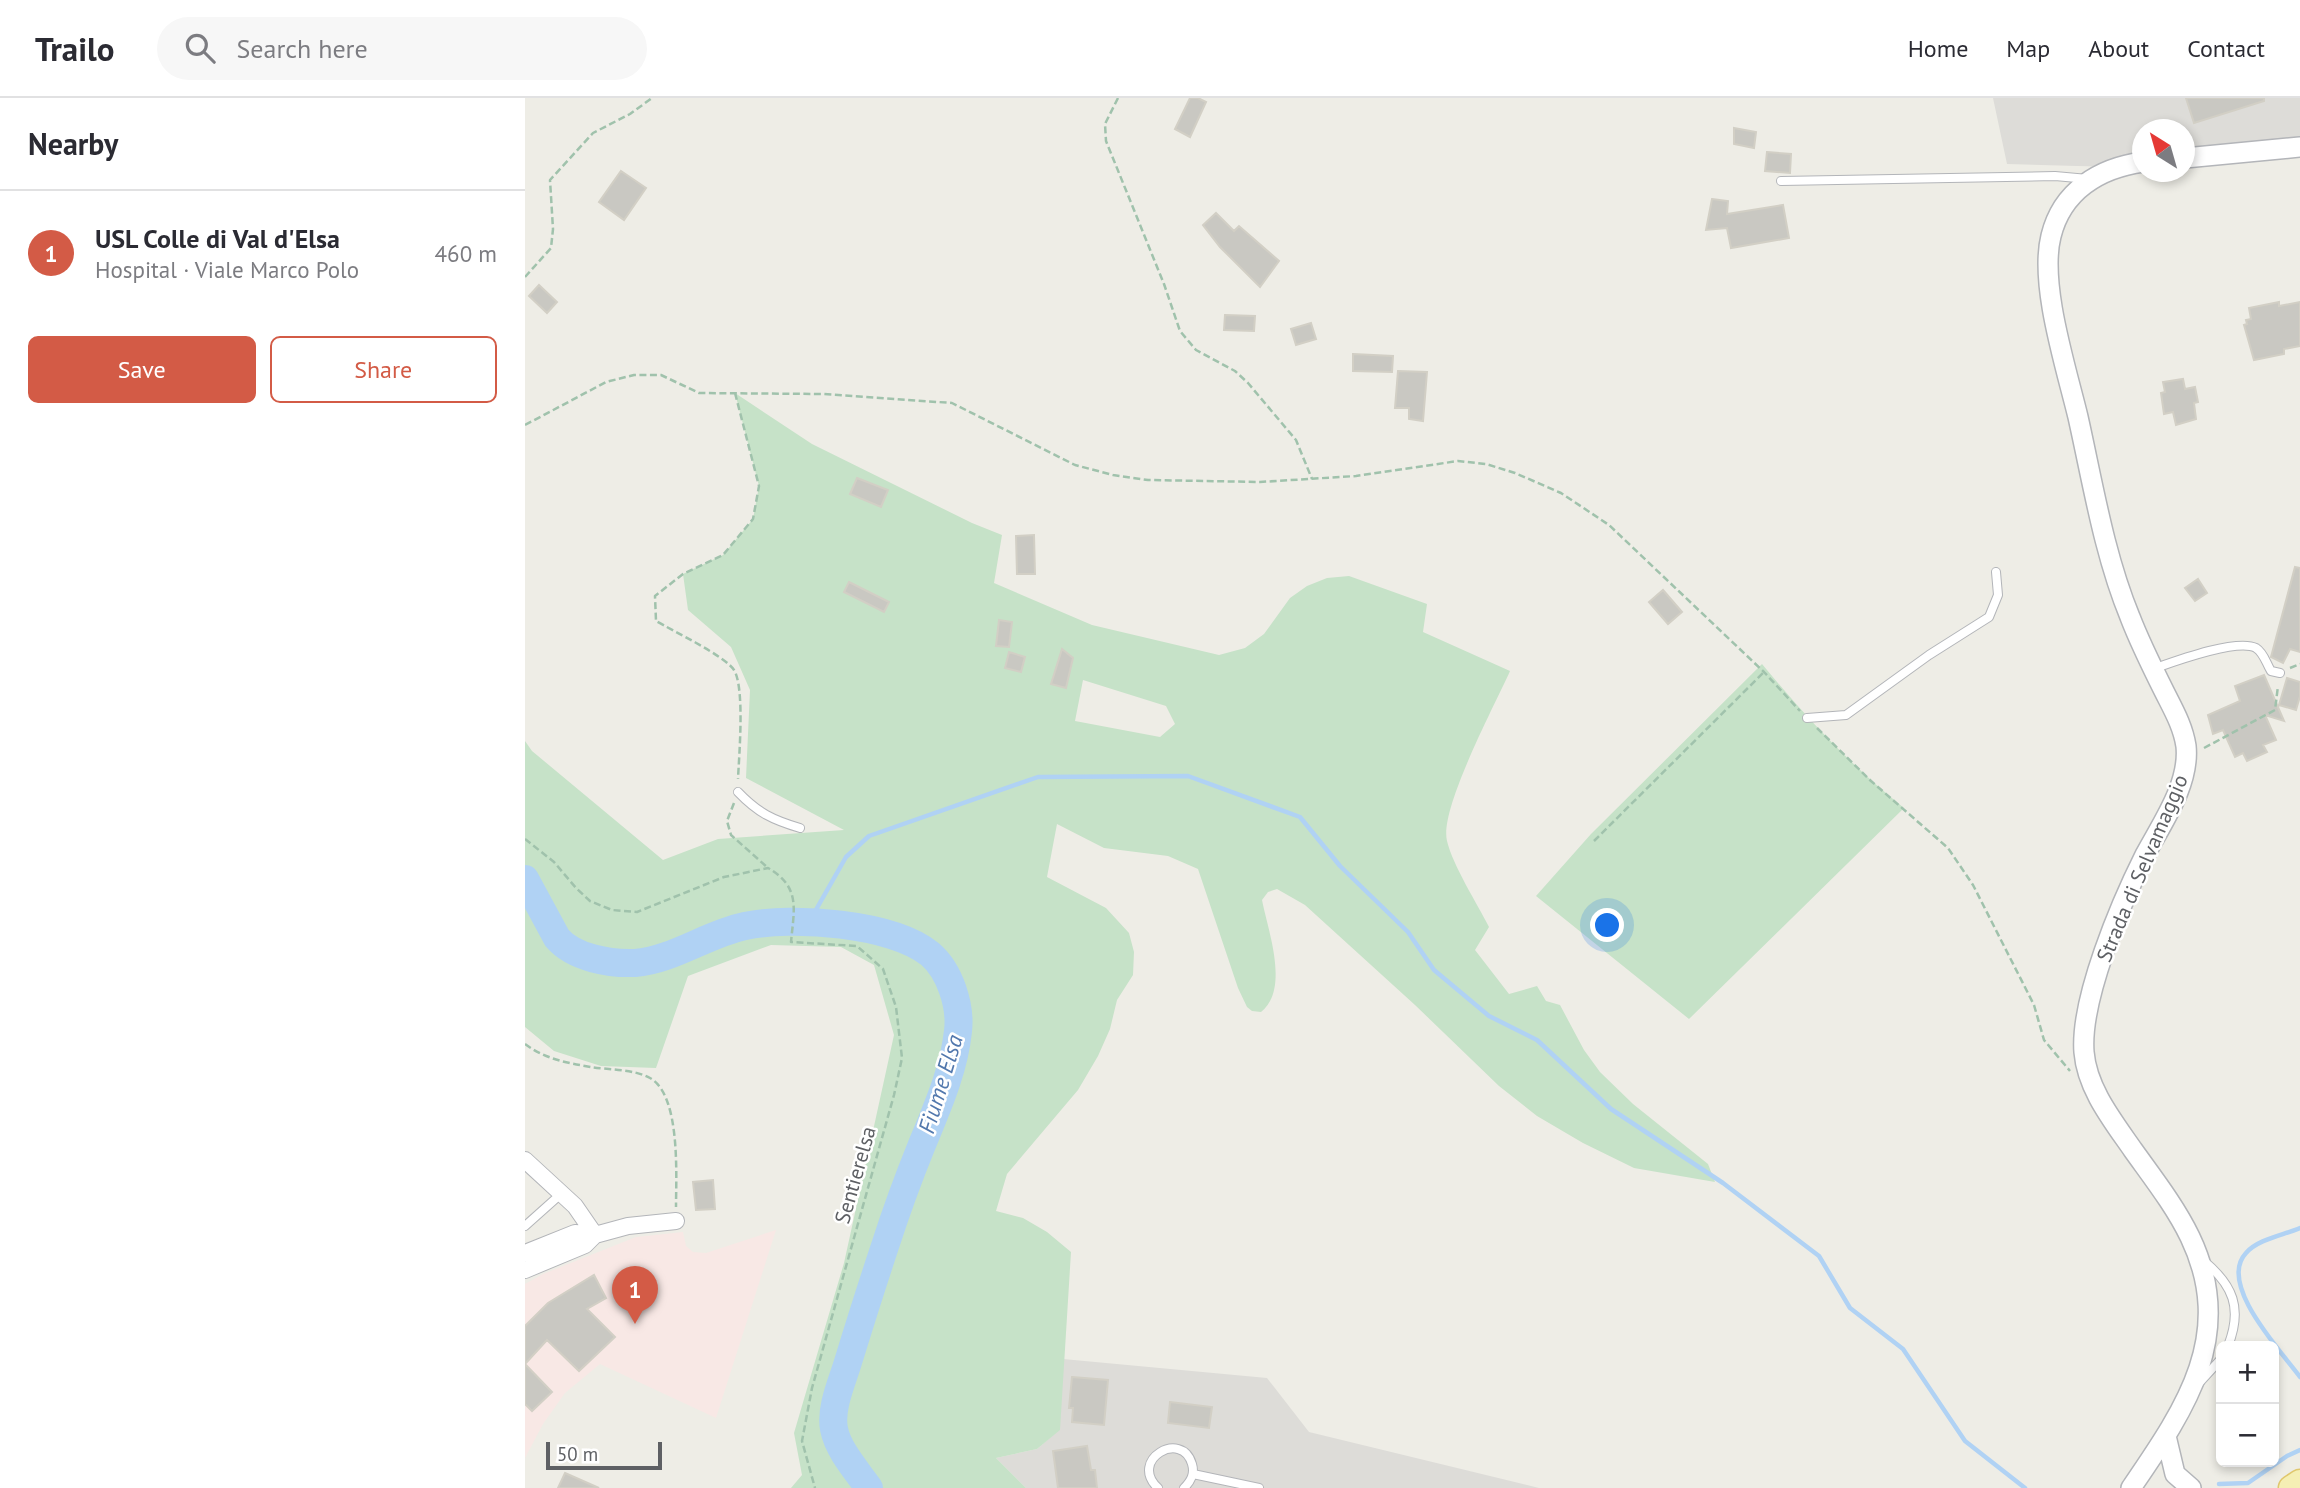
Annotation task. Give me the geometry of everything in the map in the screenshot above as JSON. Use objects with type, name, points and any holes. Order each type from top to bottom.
[{"type":"main road","points":[[2291,1488],[2300,1482]]},
{"type":"street","points":[[2195,157],[2300,147]]},
{"type":"street","name":"Strada di Selvamaggio","points":[[2132,164],[2114,167],[2091,179],[2069,200],[2057,220],[2047,258],[2049,286],[2113,569],[2129,616],[2182,729],[2186,759],[2176,793],[2129,888],[2099,971],[2084,1036],[2085,1059],[2094,1085],[2107,1110],[2174,1210],[2197,1254],[2208,1314],[2204,1349],[2192,1390],[2166,1436],[2136,1480]]},
{"type":"street","points":[[525,1160],[584,1216],[595,1235]]},
{"type":"street","points":[[525,1253],[575,1233],[595,1235],[628,1226],[676,1221]]},
{"type":"street","points":[[525,1269],[585,1245],[595,1235]]},
{"type":"street","points":[[2166,1436],[2175,1474]]},
{"type":"street","points":[[2136,1480],[2161,1471],[2175,1474],[2192,1488]]},
{"type":"street","points":[[2136,1480],[2154,1488]]},
{"type":"lane","points":[[1781,181],[2055,176],[2091,179]]},
{"type":"lane","points":[[1807,718],[1846,715],[1929,655],[1989,617],[1999,595],[1996,572]]},
{"type":"lane","points":[[2153,669],[2206,652],[2249,646],[2262,653],[2271,671],[2280,673]]},
{"type":"lane","points":[[738,792],[766,816],[800,828]]},
{"type":"lane","points":[[525,1226],[562,1193]]},
{"type":"lane","points":[[2197,1254],[2218,1273],[2231,1291],[2235,1318],[2229,1341]]},
{"type":"lane","points":[[2192,1390],[2216,1364]]},
{"type":"lane","points":[[1159,1488],[1150,1478],[1150,1463],[1166,1449],[1173,1448],[1186,1454],[1193,1466],[1191,1481],[1184,1488]]},
{"type":"lane","points":[[1193,1474],[1259,1488]]},
{"type":"path","points":[[525,277],[551,248],[553,229],[550,180],[593,133],[630,114],[652,98]]},
{"type":"path","points":[[1118,98],[1108,114],[1104,132],[1106,141],[1164,284],[1180,331],[1196,350],[1235,371],[1248,383],[1296,440],[1312,479]]},
{"type":"path","points":[[525,425],[606,382],[634,374],[661,375],[699,393],[824,394],[952,403],[1075,465],[1126,478],[1172,482],[1312,479],[1469,461],[1498,466],[1515,473],[1561,494],[1609,525],[1765,672],[1871,781],[1948,848],[1973,885],[2035,1005],[2044,1040],[2066,1068],[2094,1085]]},
{"type":"path","points":[[735,393],[759,486],[753,519],[723,555],[683,574],[655,596],[656,621],[717,656],[734,670],[739,689],[738,792],[727,821],[731,835],[768,868]]},
{"type":"path","points":[[2186,759],[2275,710],[2280,673],[2300,664]]},
{"type":"path","points":[[1594,841],[1765,672]]},
{"type":"path","points":[[525,839],[554,862],[590,901],[612,910],[637,912],[724,877],[768,868]]},
{"type":"path","name":"Sentierelsa","points":[[768,868],[779,874],[795,898],[791,942],[857,946],[883,969],[896,1007],[902,1058],[812,1388],[802,1441],[815,1488]]},
{"type":"path","points":[[525,1044],[562,1062],[644,1075],[657,1083],[666,1098],[672,1124],[676,1221]]},
{"type":"shaded area","points":[[1993,98],[2300,98],[2300,147],[2195,157],[2195,119],[2132,119],[2132,164],[2114,167],[2007,164]]},
{"type":"shaded area","points":[[776,1230],[716,1418],[600,1364],[565,1393],[543,1424],[525,1458],[525,1284],[543,1274],[636,1237],[683,1232],[686,1246],[693,1252],[706,1253]]},
{"type":"shaded area","points":[[1063,1359],[1267,1378],[1309,1432],[1539,1488],[1026,1488],[996,1458],[1037,1449],[1059,1430]]},
{"type":"green space","points":[[735,393],[812,444],[972,523],[1002,535],[994,583],[1092,625],[1219,655],[1245,648],[1264,634],[1290,598],[1307,586],[1327,578],[1349,576],[1427,604],[1423,632],[1510,671],[1459,782],[1447,826],[1447,841],[1454,862],[1489,927],[1475,950],[1509,994],[1537,986],[1546,1001],[1560,1005],[1584,1050],[1600,1072],[1633,1104],[1708,1164],[1715,1182],[1634,1168],[1537,1116],[1499,1086],[1305,905],[1277,889],[1268,892],[1262,900],[1275,959],[1274,989],[1270,1002],[1261,1012],[1252,1011],[1247,1007],[1238,988],[1198,869],[1168,856],[1104,848],[1057,824],[1047,877],[1106,908],[1129,933],[1134,952],[1133,975],[1117,1000],[1110,1029],[1098,1056],[1078,1090],[1007,1174],[996,1211],[1023,1218],[1047,1232],[1071,1252],[1060,1430],[1037,1449],[996,1458],[1026,1488],[791,1488],[802,1475],[794,1433],[844,1263],[894,1035],[874,965],[841,947],[771,945],[688,976],[656,1068],[601,1066],[554,1051],[525,1027],[525,741],[532,751],[663,860],[718,839],[844,830],[746,778],[750,690],[731,647],[688,610],[683,574],[723,555],[753,519],[759,486]],"holes":[[[1083,680],[1166,706],[1175,724],[1160,737],[1075,721]]]},
{"type":"green space","points":[[1762,664],[1829,739],[1865,775],[1904,808],[1689,1019],[1536,896],[1591,834]]},
{"type":"building","points":[[1190,98],[1206,102],[1190,137],[1175,129]]},
{"type":"building","points":[[2186,98],[2264,98],[2264,101],[2195,123]]},
{"type":"building","points":[[1734,128],[1756,132],[1754,148],[1734,144]]},
{"type":"building","points":[[1767,152],[1791,154],[1790,173],[1765,171]]},
{"type":"building","points":[[621,171],[646,188],[624,220],[599,202]]},
{"type":"building","points":[[1712,199],[1728,201],[1727,214],[1783,205],[1789,238],[1731,248],[1727,228],[1706,230]]},
{"type":"building","points":[[1216,213],[1234,231],[1239,226],[1279,261],[1260,287],[1220,247],[1203,225]]},
{"type":"building","points":[[539,285],[557,302],[547,313],[529,296]]},
{"type":"building","points":[[2279,302],[2279,306],[2300,302],[2300,346],[2284,349],[2284,354],[2254,360],[2244,325],[2247,324],[2246,320],[2251,319],[2249,308]]},
{"type":"building","points":[[1225,315],[1255,316],[1254,331],[1224,330]]},
{"type":"building","points":[[1311,323],[1316,339],[1296,345],[1291,329]]},
{"type":"building","points":[[1353,354],[1393,356],[1392,372],[1353,371]]},
{"type":"building","points":[[1398,371],[1427,372],[1423,421],[1409,419],[1409,408],[1395,408]]},
{"type":"building","points":[[2183,379],[2185,389],[2195,387],[2198,402],[2194,403],[2196,419],[2176,425],[2173,412],[2164,414],[2161,393],[2165,392],[2163,382]]},
{"type":"building","points":[[857,478],[888,490],[881,507],[850,494]]},
{"type":"building","points":[[1034,535],[1035,574],[1017,574],[1016,536]]},
{"type":"building","points":[[2295,567],[2300,568],[2300,652],[2290,649],[2283,663],[2271,657]]},
{"type":"building","points":[[2198,579],[2207,593],[2195,601],[2185,588]]},
{"type":"building","points":[[849,582],[889,602],[884,612],[844,592]]},
{"type":"building","points":[[1663,590],[1682,612],[1668,624],[1649,602]]},
{"type":"building","points":[[999,620],[1012,622],[1009,647],[996,646]]},
{"type":"building","points":[[1062,649],[1073,658],[1066,688],[1051,684]]},
{"type":"building","points":[[1009,652],[1025,657],[1021,672],[1005,668]]},
{"type":"building","points":[[2264,675],[2284,721],[2265,715],[2276,740],[2263,745],[2267,752],[2247,761],[2243,753],[2235,757],[2223,730],[2213,734],[2208,715],[2240,701],[2235,686]]},
{"type":"building","points":[[2287,678],[2300,682],[2296,710],[2279,705]]},
{"type":"building","points":[[713,1180],[715,1209],[696,1210],[693,1182]]},
{"type":"building","points":[[594,1275],[606,1298],[587,1309],[615,1337],[579,1371],[547,1340],[525,1364],[525,1326],[548,1303]]},
{"type":"building","points":[[525,1364],[552,1392],[532,1411],[525,1404]]},
{"type":"building","points":[[1072,1377],[1108,1380],[1104,1425],[1072,1422],[1073,1408],[1069,1408]]},
{"type":"building","points":[[1170,1402],[1212,1407],[1209,1428],[1168,1423]]},
{"type":"building","points":[[1087,1446],[1091,1470],[1095,1470],[1097,1488],[1058,1488],[1053,1451]]},
{"type":"building","points":[[565,1473],[599,1488],[558,1488]]},
{"type":"waterway","points":[[809,922],[846,857],[869,836],[1038,777],[1188,776],[1300,817],[1340,866],[1408,932],[1434,970],[1489,1016],[1537,1040],[1611,1109],[1723,1183],[1819,1256],[1850,1308],[1903,1349],[1965,1441],[2025,1488]]},
{"type":"waterway","name":"Fiume Elsa","points":[[525,879],[557,938],[583,955],[604,961],[649,961],[745,926],[814,922],[892,935],[913,943],[930,954],[943,970],[953,990],[958,1011],[953,1061],[893,1221],[835,1404],[833,1421],[839,1445],[869,1488]]},
{"type":"waterway","points":[[2300,1228],[2257,1244],[2246,1253],[2239,1266],[2245,1299],[2267,1335],[2300,1377]]},
{"type":"waterway","points":[[2219,1484],[2248,1483],[2300,1450]]},
{"type":"place","name":"USL Colle di Val d'Elsa","points":[[635,1324]]}]
